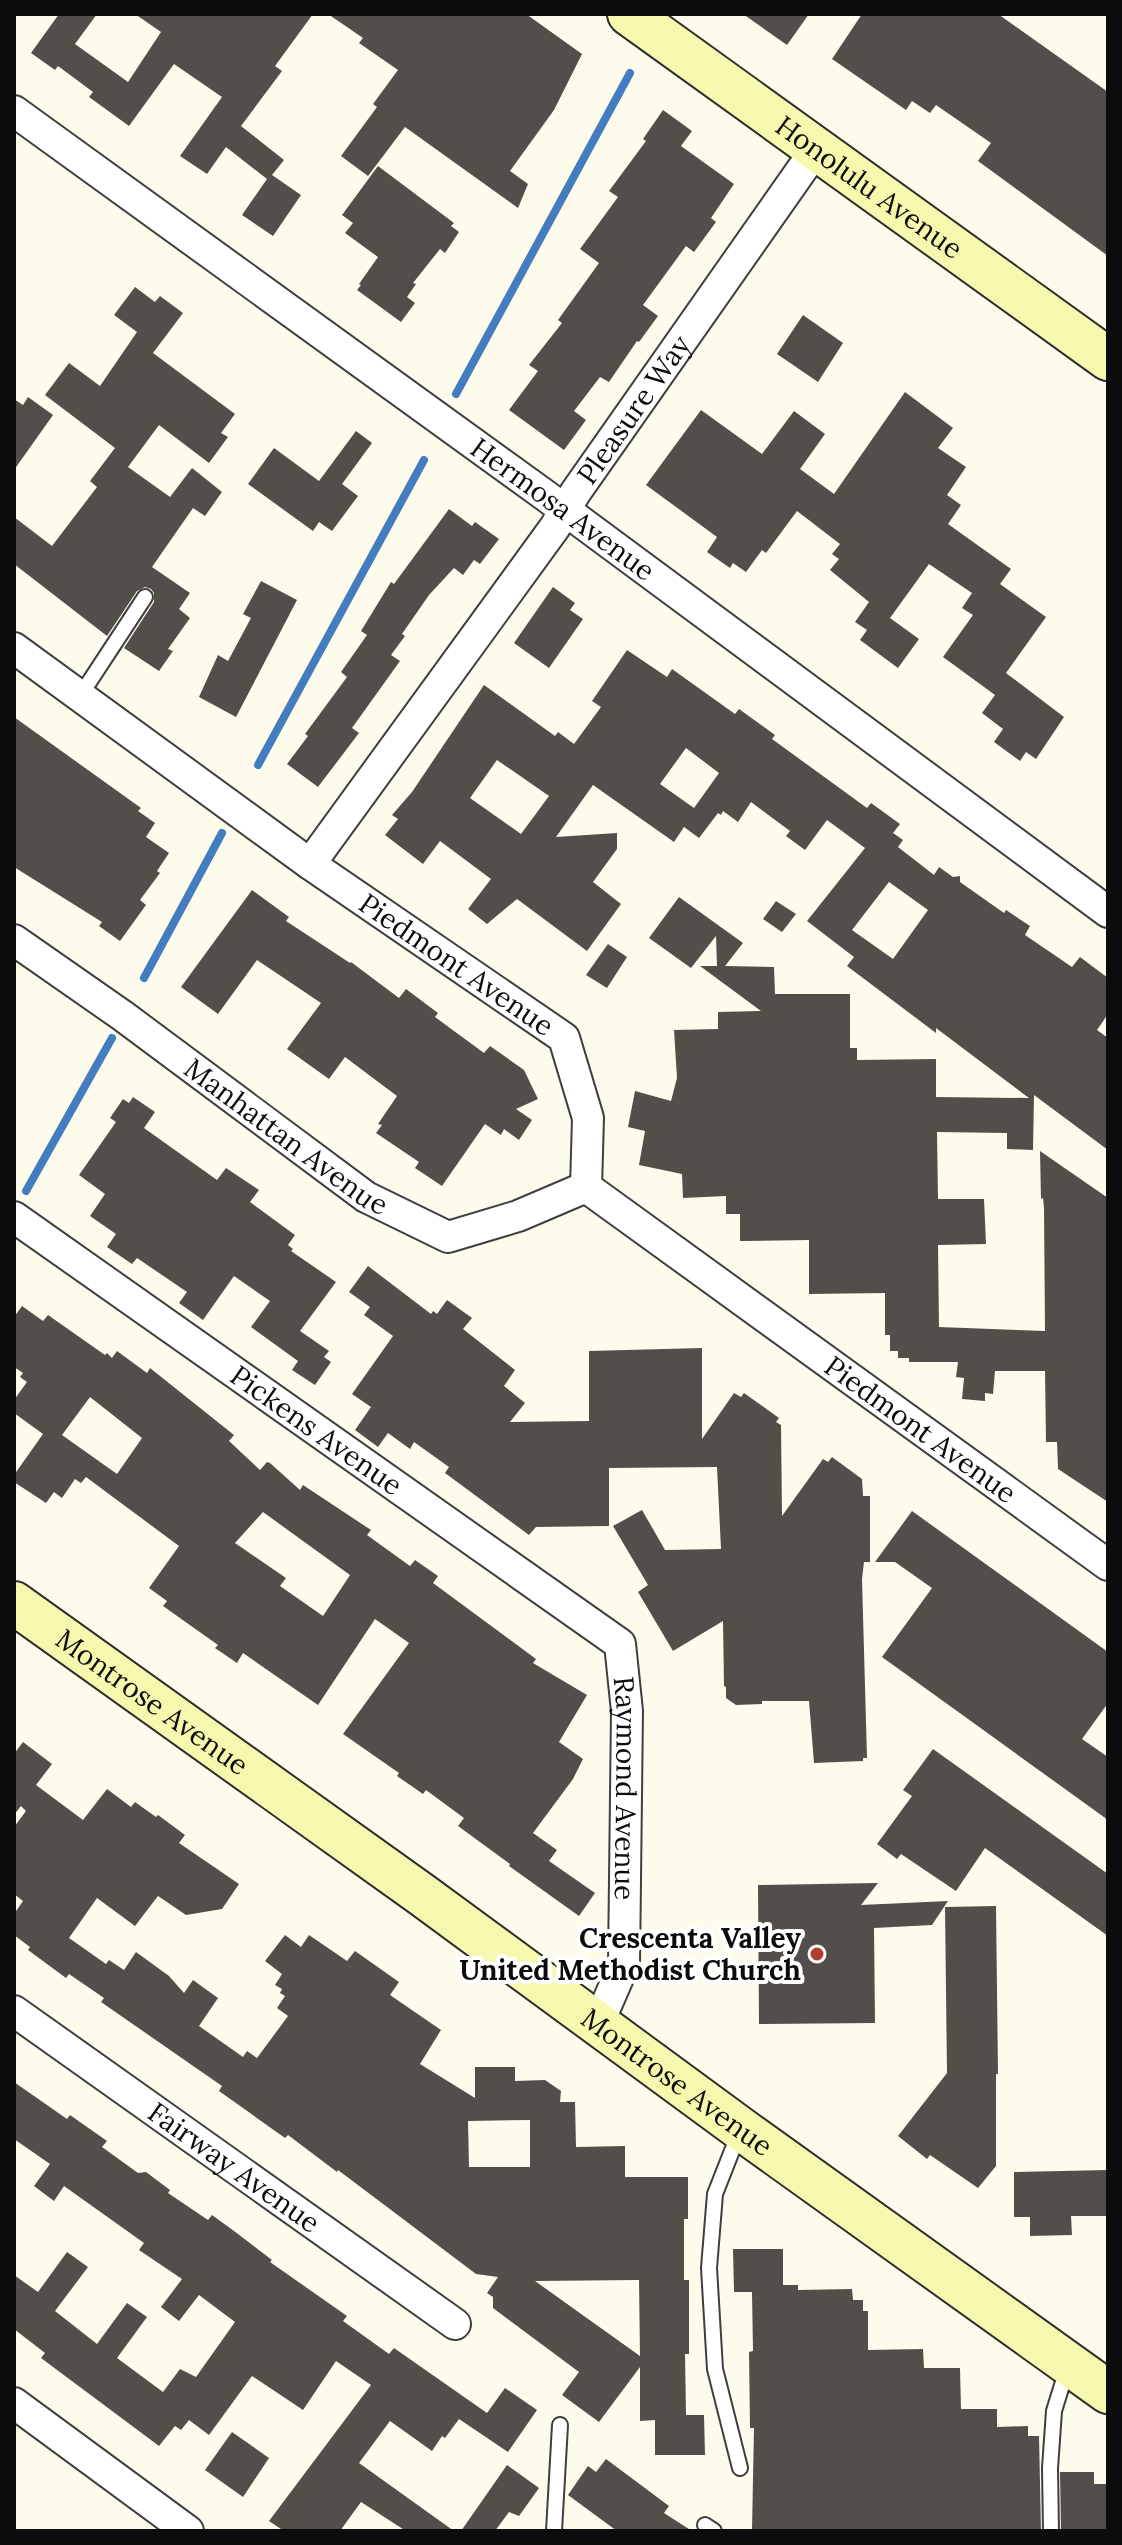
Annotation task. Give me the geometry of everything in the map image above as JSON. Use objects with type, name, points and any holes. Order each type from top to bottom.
[{"type":"street","name":"Honolulu Avenue","points":[[629,14],[1108,359]]},
{"type":"street","name":"Hermosa Avenue","points":[[14,111],[564,509],[1108,912]]},
{"type":"street","name":"Pleasure Way","points":[[310,864],[555,527],[564,509],[817,148]]},
{"type":"street","name":"Piedmont Avenue","points":[[14,648],[310,864],[564,1038],[588,1118],[586,1187],[1108,1565]]},
{"type":"street","name":"Manhattan Avenue","points":[[14,940],[123,1016],[366,1197],[448,1237],[518,1216],[586,1187]]},
{"type":"street","name":"Pickens Avenue","points":[[14,1217],[620,1644]]},
{"type":"street","name":"Montrose Avenue","points":[[14,1603],[1108,2392]]},
{"type":"street","name":"Raymond Avenue","points":[[598,2024],[624,1964],[627,1711],[620,1644]]},
{"type":"street","name":"Fairway Avenue","points":[[14,2011],[455,2324]]},
{"type":"street","points":[[14,2403],[188,2531]]},
{"type":"lane","points":[[80,696],[145,597]]},
{"type":"lane","points":[[740,2468],[715,2369],[709,2268],[715,2194],[741,2129]]},
{"type":"lane","points":[[1051,2531],[1050,2468],[1054,2411],[1069,2365]]},
{"type":"lane","points":[[554,2531],[560,2425]]},
{"type":"building","points":[[59,14],[97,14],[75,44],[128,82],[161,32],[135,14],[313,14],[275,66],[282,71],[241,126],[284,160],[272,175],[301,195],[273,236],[242,215],[267,179],[226,147],[207,174],[180,156],[222,97],[174,64],[129,126],[89,97],[93,92],[58,66],[55,70],[31,53]]},
{"type":"building","points":[[328,14],[526,14],[582,54],[554,110],[510,171],[528,184],[518,208],[405,127],[368,176],[341,156],[377,107],[373,104],[398,70],[359,43],[363,38]]},
{"type":"building","points":[[743,14],[809,14],[787,45]]},
{"type":"building","points":[[862,14],[998,14],[1108,92],[1108,256],[978,161],[991,143],[936,105],[930,113],[912,101],[906,110],[832,59]]},
{"type":"building","points":[[663,110],[692,131],[681,146],[734,184],[711,218],[716,222],[694,252],[686,246],[643,305],[658,316],[609,382],[600,377],[574,411],[586,420],[564,450],[509,410],[538,371],[529,365],[562,323],[558,320],[599,263],[580,249],[618,197],[609,191],[646,141],[643,139]]},
{"type":"building","points":[[378,166],[454,223],[451,226],[459,232],[445,253],[440,249],[413,283],[416,284],[407,297],[415,303],[401,322],[357,290],[378,257],[345,233],[353,223],[342,215]]},
{"type":"building","points":[[135,287],[155,302],[160,296],[183,313],[153,353],[235,414],[221,433],[228,437],[209,463],[159,425],[128,467],[170,497],[192,468],[222,492],[205,516],[193,508],[152,567],[190,593],[179,609],[190,618],[168,649],[173,651],[159,671],[124,648],[154,602],[151,589],[145,587],[137,591],[107,636],[14,564],[14,517],[52,546],[97,487],[90,481],[115,448],[45,395],[69,363],[100,386],[137,332],[114,315]]},
{"type":"building","points":[[803,315],[843,343],[818,382],[777,354]]},
{"type":"building","points":[[905,392],[953,428],[938,448],[966,467],[947,495],[961,505],[948,524],[1011,569],[1000,584],[1046,617],[1006,673],[1064,717],[1036,759],[1026,752],[1020,761],[994,742],[1003,729],[982,713],[995,695],[943,657],[973,615],[962,608],[972,593],[929,564],[890,618],[919,639],[898,668],[860,640],[867,630],[855,622],[869,602],[830,570],[839,559],[832,554],[840,544],[797,511],[766,553],[762,550],[746,572],[733,563],[730,568],[707,552],[717,537],[646,485],[701,410],[762,454],[794,411],[825,434],[800,469],[834,494]]},
{"type":"building","points":[[28,397],[53,415],[14,470],[14,399],[23,405]]},
{"type":"building","points":[[356,431],[372,443],[342,484],[358,496],[332,531],[319,522],[313,531],[248,484],[274,448],[319,481]]},
{"type":"building","points":[[449,509],[472,526],[475,522],[499,539],[480,564],[474,560],[463,575],[454,568],[429,595],[391,655],[400,661],[352,728],[359,733],[318,787],[287,764],[347,677],[341,672],[367,635],[361,631],[391,582],[394,584]]},
{"type":"building","points":[[261,581],[297,600],[236,717],[199,697],[218,655],[228,661],[251,618],[243,614]]},
{"type":"building","points":[[553,587],[575,603],[570,610],[583,619],[549,668],[514,643]]},
{"type":"building","points":[[627,650],[667,677],[672,669],[735,714],[739,709],[775,735],[772,739],[867,808],[871,803],[900,824],[893,833],[903,840],[898,847],[934,875],[939,867],[953,877],[960,876],[960,882],[1004,913],[1006,910],[1030,926],[1025,935],[1072,967],[1080,957],[1108,978],[1108,1014],[1097,1030],[1108,1038],[1108,1150],[1034,1095],[1033,1150],[1007,1149],[1007,1133],[937,1132],[938,1199],[984,1199],[986,1244],[938,1245],[939,1327],[1045,1331],[1044,1208],[1040,1151],[1108,1198],[1108,1502],[1058,1469],[1057,1442],[1046,1442],[1045,1371],[995,1371],[993,1394],[985,1393],[985,1401],[962,1399],[964,1378],[956,1377],[958,1362],[909,1362],[909,1358],[898,1358],[898,1351],[890,1351],[890,1335],[885,1335],[885,1293],[809,1294],[809,1240],[740,1241],[740,1214],[726,1214],[726,1196],[683,1198],[682,1174],[639,1165],[645,1131],[628,1127],[635,1091],[671,1101],[677,1078],[674,1030],[718,1029],[718,1012],[761,1011],[700,966],[717,966],[716,936],[691,968],[649,938],[679,897],[743,943],[725,966],[774,967],[775,994],[850,994],[850,1048],[857,1048],[857,1060],[936,1059],[936,1097],[1029,1098],[847,966],[854,957],[807,921],[865,848],[827,820],[805,850],[786,836],[790,831],[751,802],[738,822],[723,811],[721,815],[718,813],[699,838],[684,827],[674,842],[593,785],[556,837],[617,833],[617,849],[593,882],[621,904],[587,951],[517,899],[487,924],[468,909],[491,879],[440,841],[423,864],[385,835],[398,819],[392,815],[412,792],[484,685],[555,736],[558,732],[574,744],[601,707],[592,701]],"holes":[[[686,748],[719,773],[694,808],[660,784]],[[497,760],[549,796],[521,834],[470,798]],[[889,882],[928,910],[893,959],[852,930]]]},
{"type":"building","points":[[14,717],[141,808],[138,811],[155,823],[146,837],[169,853],[157,871],[160,873],[140,900],[146,905],[120,941],[99,926],[102,922],[14,867]]},
{"type":"building","points":[[252,890],[289,917],[286,921],[351,962],[399,998],[406,989],[438,1013],[435,1017],[484,1053],[490,1046],[524,1070],[538,1099],[516,1109],[532,1120],[519,1140],[504,1129],[501,1135],[485,1124],[442,1186],[415,1168],[419,1162],[376,1133],[382,1125],[378,1124],[397,1096],[345,1057],[329,1079],[287,1049],[321,1003],[257,960],[218,1014],[181,987]]},
{"type":"building","points":[[776,901],[796,914],[782,932],[763,919]]},
{"type":"building","points":[[608,944],[627,957],[607,988],[586,975]]},
{"type":"building","points":[[133,1097],[155,1112],[144,1128],[217,1180],[226,1168],[259,1190],[250,1202],[295,1235],[288,1245],[293,1249],[291,1251],[336,1282],[300,1331],[329,1351],[324,1357],[331,1362],[315,1385],[292,1370],[298,1361],[251,1327],[270,1301],[234,1276],[203,1320],[179,1303],[187,1292],[137,1258],[132,1264],[107,1247],[116,1234],[90,1216],[105,1194],[79,1175],[116,1122],[110,1118],[123,1099],[129,1103]]},
{"type":"building","points":[[368,1266],[431,1314],[433,1311],[437,1314],[447,1300],[472,1318],[463,1329],[515,1370],[504,1386],[525,1403],[510,1422],[589,1421],[589,1351],[702,1348],[702,1439],[734,1393],[741,1397],[744,1393],[779,1418],[776,1422],[781,1425],[782,1516],[823,1459],[828,1462],[832,1457],[862,1479],[863,1496],[870,1496],[870,1562],[864,1562],[862,1579],[867,1758],[863,1761],[814,1763],[809,1701],[762,1701],[762,1704],[736,1705],[726,1698],[724,1686],[723,1621],[673,1651],[638,1592],[648,1585],[613,1526],[642,1510],[665,1550],[721,1549],[717,1467],[609,1468],[609,1526],[536,1527],[529,1535],[445,1473],[449,1467],[414,1442],[410,1449],[388,1433],[378,1447],[355,1430],[371,1407],[352,1394],[393,1336],[364,1315],[370,1307],[349,1292]]},
{"type":"building","points":[[22,1306],[43,1321],[48,1315],[105,1355],[107,1353],[112,1358],[117,1351],[147,1373],[150,1368],[234,1435],[229,1441],[260,1470],[267,1462],[270,1463],[300,1490],[303,1485],[371,1530],[367,1535],[410,1566],[415,1560],[438,1576],[433,1583],[536,1659],[533,1663],[587,1695],[559,1742],[583,1759],[573,1779],[533,1833],[557,1850],[549,1861],[595,1893],[579,1916],[458,1826],[464,1818],[426,1790],[423,1794],[397,1776],[399,1773],[343,1734],[409,1643],[375,1619],[318,1705],[243,1653],[237,1663],[215,1648],[218,1645],[163,1606],[167,1601],[149,1588],[179,1546],[86,1477],[81,1483],[75,1479],[62,1498],[54,1492],[46,1503],[14,1482],[14,1475],[43,1434],[14,1413],[14,1400],[27,1382],[20,1377],[23,1373],[14,1367],[14,1317]],"holes":[[[90,1397],[142,1438],[117,1474],[62,1435]],[[263,1512],[350,1575],[323,1616],[280,1586],[286,1578],[235,1543]]]},
{"type":"building","points":[[912,1511],[1108,1652],[1108,1703],[1082,1739],[1108,1757],[1108,1820],[882,1657],[932,1588],[895,1562],[875,1562]]},
{"type":"building","points":[[23,1742],[52,1764],[36,1785],[83,1820],[107,1789],[131,1807],[135,1802],[156,1817],[158,1815],[185,1835],[179,1843],[239,1884],[222,1909],[186,1915],[158,1896],[135,1926],[97,1898],[69,1938],[106,1964],[109,1960],[124,1970],[136,1952],[169,1976],[184,1993],[193,1980],[218,1998],[199,2026],[243,2057],[247,2051],[257,2058],[288,2016],[277,2008],[285,1996],[280,1993],[282,1989],[275,1985],[282,1974],[265,1961],[285,1935],[301,1947],[309,1935],[347,1961],[355,1951],[399,1982],[390,1995],[441,2030],[420,2064],[475,2098],[475,2067],[515,2067],[515,2081],[545,2080],[561,2091],[560,2102],[575,2102],[576,2147],[625,2146],[625,2177],[688,2177],[688,2219],[684,2219],[684,2280],[689,2280],[686,2415],[704,2415],[705,2455],[655,2455],[655,2420],[640,2421],[640,2367],[599,2422],[562,2395],[579,2372],[493,2308],[493,2297],[487,2293],[498,2277],[476,2274],[338,2170],[288,2135],[285,2138],[219,2091],[222,2086],[101,2002],[104,1998],[69,1974],[66,1978],[28,1950],[30,1947],[14,1935],[14,1914],[23,1901],[14,1894],[14,1827],[26,1811],[21,1806],[14,1815],[14,1754]],"holes":[[[530,2120],[530,2167],[469,2167],[468,2121]],[[639,2280],[640,2356],[535,2281]]]},
{"type":"building","points":[[933,1749],[1108,1874],[1108,1936],[985,1848],[956,1891],[901,1854],[897,1859],[877,1844],[912,1796],[903,1790]]},
{"type":"building","name":"Crescenta Valley United Methodist Church","points":[[878,1883],[861,1905],[948,1901],[932,1925],[874,1928],[875,2023],[759,2024],[758,1885]]},
{"type":"building","points":[[996,1906],[996,2166],[978,2188],[930,2155],[927,2159],[898,2136],[947,2073],[945,1907]]},
{"type":"building","points":[[14,2082],[67,2119],[70,2115],[107,2141],[102,2147],[138,2173],[146,2172],[170,2190],[168,2193],[208,2220],[212,2215],[272,2260],[270,2262],[347,2316],[343,2321],[389,2354],[394,2348],[487,2413],[505,2388],[537,2410],[508,2452],[459,2419],[432,2451],[390,2421],[359,2463],[454,2531],[406,2531],[361,2502],[340,2531],[284,2531],[269,2521],[371,2385],[336,2361],[303,2410],[252,2376],[209,2435],[189,2420],[181,2430],[175,2426],[159,2446],[41,2358],[45,2353],[14,2329],[14,2275],[38,2292],[67,2252],[88,2267],[55,2311],[97,2344],[127,2303],[147,2317],[117,2358],[163,2392],[180,2369],[196,2377],[235,2322],[199,2295],[179,2321],[161,2307],[182,2279],[139,2250],[144,2243],[64,2186],[54,2201],[34,2186],[50,2164],[14,2139]]},
{"type":"building","points":[[1108,2170],[1108,2216],[1071,2216],[1072,2235],[1030,2236],[1030,2217],[1014,2217],[1014,2172]]},
{"type":"building","points":[[733,2249],[783,2249],[783,2285],[798,2285],[798,2290],[852,2289],[853,2300],[863,2300],[863,2311],[868,2311],[868,2350],[923,2349],[924,2368],[960,2368],[961,2409],[997,2409],[997,2427],[1028,2426],[1028,2436],[1039,2436],[1041,2531],[752,2529],[754,2428],[750,2428],[749,2352],[753,2351],[752,2292],[734,2292]]},
{"type":"building","points":[[232,2432],[269,2458],[243,2497],[205,2470]]},
{"type":"building","points":[[606,2459],[669,2506],[664,2513],[692,2531],[617,2531],[568,2495],[588,2466],[596,2472]]},
{"type":"building","points":[[507,2465],[539,2488],[519,2516],[509,2512],[495,2531],[461,2531]]},
{"type":"building","points":[[1060,2472],[1094,2472],[1094,2484],[1108,2484],[1108,2531],[1061,2531]]},
{"type":"waterway","points":[[456,394],[630,73]]},
{"type":"waterway","points":[[258,765],[424,460]]},
{"type":"waterway","points":[[144,978],[222,833]]},
{"type":"waterway","points":[[26,1191],[112,1038]]},
{"type":"place","name":"Crescenta Valley United Methodist Church","points":[[817,1954]]}]
